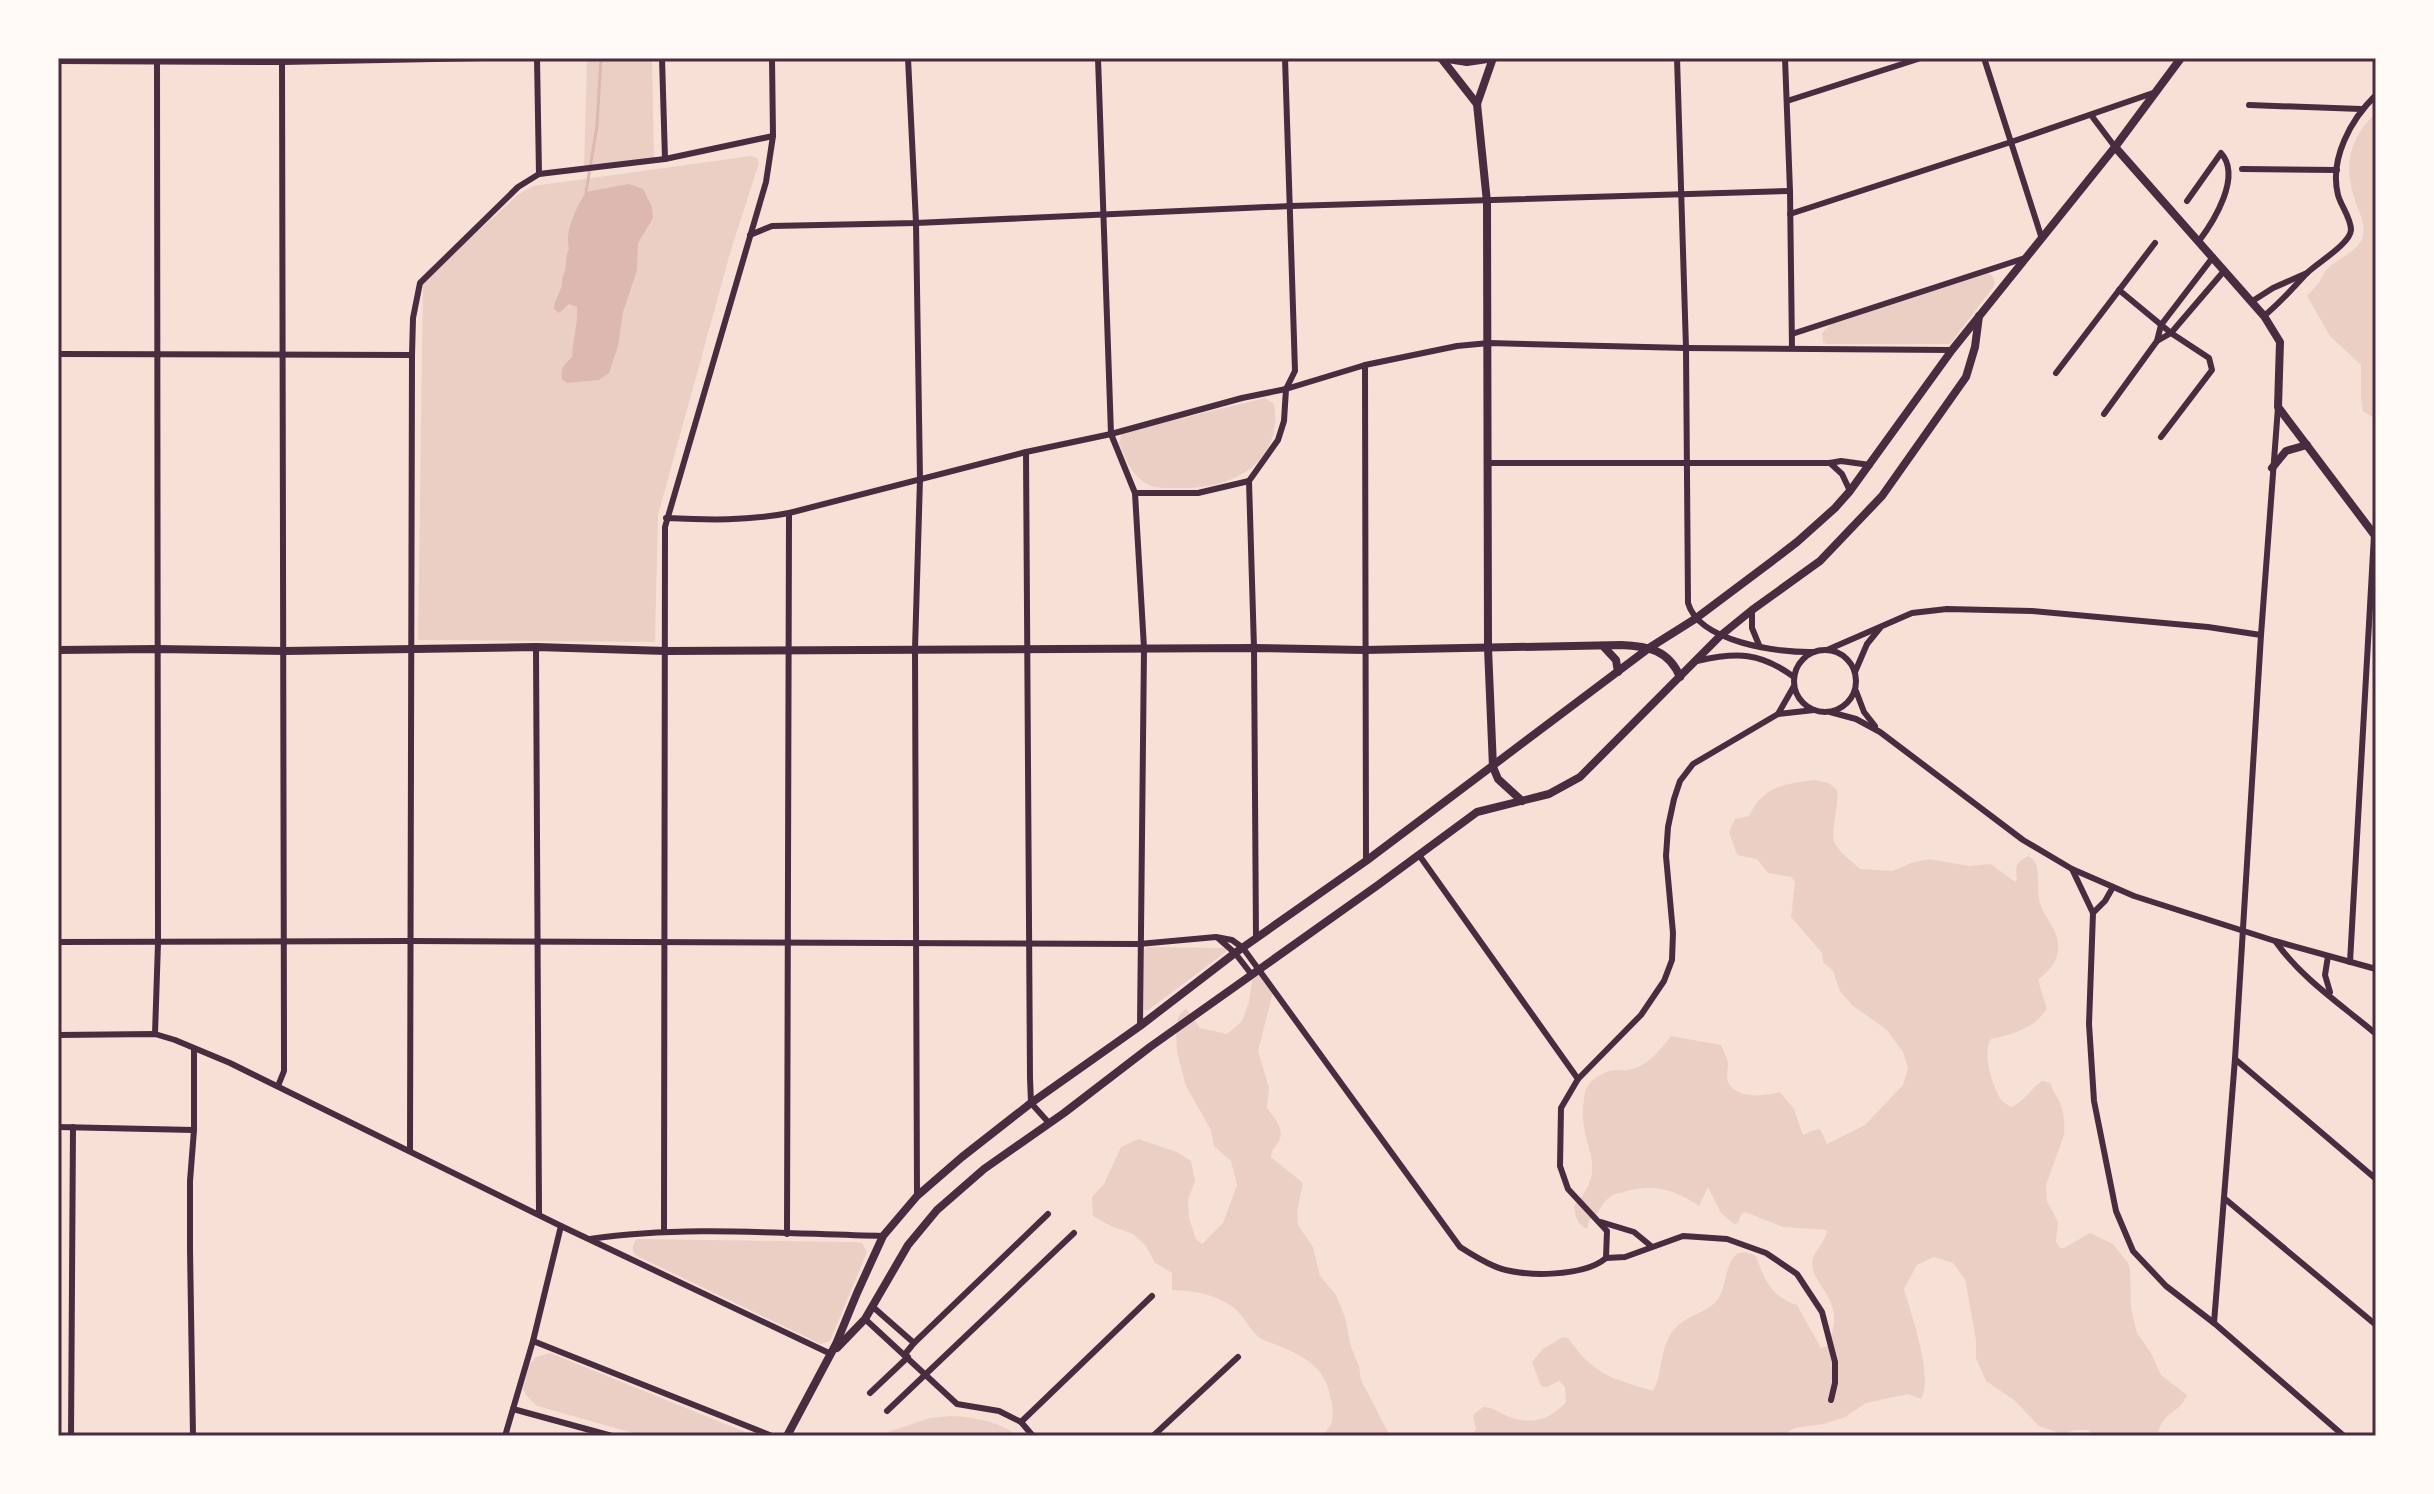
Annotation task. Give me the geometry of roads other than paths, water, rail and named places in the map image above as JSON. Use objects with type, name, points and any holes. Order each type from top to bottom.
[{"type":"street","points":[[58,61],[485,58]]},
{"type":"street","points":[[537,58],[539,174]]},
{"type":"street","points":[[662,58],[665,159]]},
{"type":"street","points":[[664,1232],[666,518],[687,456],[766,182],[773,136],[772,58]]},
{"type":"street","points":[[908,58],[916,223],[920,479],[915,649],[917,1196]]},
{"type":"street","points":[[1098,58],[1111,434],[1135,493],[1144,648],[1140,1026]]},
{"type":"street","points":[[1256,939],[1254,648],[1249,481],[1278,440],[1284,421],[1286,389],[1295,371],[1285,58]]},
{"type":"street","points":[[1440,58],[1467,62],[1494,58],[1477,104],[1487,202],[1488,648],[1493,767],[1498,779],[1522,801]]},
{"type":"street","points":[[1440,58],[1477,104]]},
{"type":"street","points":[[1677,58],[1686,348],[1688,603],[1695,619],[1720,636],[1797,653],[1827,650],[1912,613],[1947,609],[1994,609],[2208,627],[2261,635]]},
{"type":"street","points":[[1785,58],[1792,348]]},
{"type":"street","points":[[1787,101],[1921,58]]},
{"type":"street","points":[[1984,58],[2042,239]]},
{"type":"street","points":[[787,1436],[836,1344],[883,1236],[917,1196],[1031,1103],[1366,861],[1649,648],[1695,619],[1797,542],[1850,491],[1952,350],[2115,147],[2181,58]]},
{"type":"street","points":[[155,1034],[158,943],[158,60]]},
{"type":"street","points":[[278,1086],[284,1071],[285,941],[282,60]]},
{"type":"street","points":[[1790,214],[2153,93]]},
{"type":"street","points":[[2264,316],[2287,298],[2307,273],[2348,239],[2351,230],[2338,194],[2337,170],[2351,125],[2361,109],[2376,95]]},
{"type":"street","points":[[2249,105],[2361,109]]},
{"type":"street","points":[[2091,115],[2115,147],[2264,316],[2280,342],[2235,1059],[2214,1323]]},
{"type":"street","points":[[410,1150],[412,355],[413,318],[420,283],[518,187],[539,174],[665,159],[773,136]]},
{"type":"street","points":[[2187,201],[2221,153],[2228,164],[2228,185],[2215,220],[2199,241]]},
{"type":"street","points":[[2242,169],[2337,170]]},
{"type":"street","points":[[750,235],[772,226],[1790,191]]},
{"type":"street","points":[[2056,373],[2155,243]]},
{"type":"street","points":[[2104,414],[2157,341],[2161,325],[2213,257]]},
{"type":"street","points":[[1792,334],[2025,258]]},
{"type":"street","points":[[2157,341],[2171,333],[2224,271]]},
{"type":"street","points":[[2251,302],[2307,273]]},
{"type":"street","points":[[2119,290],[2171,333],[2209,358],[2212,370],[2161,437]]},
{"type":"street","points":[[831,1354],[865,1319],[908,1245],[937,1210],[996,1159],[1477,812],[1549,794],[1580,777],[1720,636],[1820,561],[1882,496],[1966,377],[1975,347],[1979,316]]},
{"type":"street","points":[[666,518],[746,520],[789,513],[1026,452],[1111,434],[1286,389],[1365,365],[1457,346],[1489,343],[1952,350]]},
{"type":"street","points":[[58,354],[412,355]]},
{"type":"street","points":[[1365,365],[1366,861]]},
{"type":"street","points":[[2278,407],[2375,536],[2350,962]]},
{"type":"street","points":[[2272,468],[2286,451],[2307,445]]},
{"type":"street","points":[[1026,452],[1031,1103],[1049,1123]]},
{"type":"street","points":[[1488,463],[1685,465],[1841,461],[1870,465]]},
{"type":"street","points":[[1830,463],[1842,474],[1850,491]]},
{"type":"street","points":[[1135,493],[1198,493],[1249,481]]},
{"type":"street","points":[[787,1234],[789,513]]},
{"type":"street","points":[[1752,610],[1752,628],[1759,645]]},
{"type":"street","points":[[1880,732],[1864,712],[1855,689],[1855,672],[1867,644],[1882,625]]},
{"type":"street","points":[[58,650],[285,651],[411,647],[666,651],[1364,650],[1621,645],[1660,651],[1669,658],[1680,677]]},
{"type":"street","points":[[1602,646],[1616,660],[1618,672]]},
{"type":"street","points":[[536,647],[539,1214]]},
{"type":"street","points":[[1827,650],[1844,657],[1855,672]]},
{"type":"street","points":[[1778,714],[1800,662],[1814,652]]},
{"type":"street","points":[[1697,661],[1722,655],[1757,657],[1779,666],[1794,681],[1800,700],[1814,710]]},
{"type":"street","points":[[1830,712],[1846,704],[1855,689]]},
{"type":"street","points":[[1606,1258],[1607,1231],[1568,1189],[1560,1166],[1561,1108],[1578,1079],[1641,1015],[1664,981],[1672,960],[1673,933],[1666,856],[1668,827],[1680,781],[1693,764],[1778,714],[1814,710],[1856,719],[1880,732],[2023,840],[2072,869],[2134,896],[2376,969]]},
{"type":"street","points":[[1419,855],[1578,1079]]},
{"type":"street","points":[[2072,869],[2093,913],[2090,1057],[2094,1101],[2116,1211],[2133,1251],[2166,1286],[2214,1323],[2344,1436]]},
{"type":"street","points":[[2093,913],[2113,887]]},
{"type":"street","points":[[58,942],[1139,944],[1216,937],[1232,940],[1460,1247],[1495,1267],[1516,1272],[1578,1271],[1606,1258],[1625,1257],[1683,1236],[1727,1239],[1766,1253],[1797,1274],[1822,1312],[1835,1362],[1831,1400]]},
{"type":"street","points":[[2275,941],[2288,959],[2376,1034]]},
{"type":"street","points":[[2328,956],[2325,975],[2331,996]]},
{"type":"street","points":[[58,1035],[155,1034],[230,1063],[561,1226],[831,1354]]},
{"type":"street","points":[[193,1436],[190,1181],[194,1130],[194,1049]]},
{"type":"street","points":[[2235,1059],[2376,1179]]},
{"type":"street","points":[[58,1127],[194,1130]]},
{"type":"street","points":[[71,1436],[73,1127]]},
{"type":"street","points":[[2224,1198],[2376,1325]]},
{"type":"street","points":[[870,1393],[914,1343],[1048,1214]]},
{"type":"street","points":[[1600,1221],[1634,1232],[1651,1246]]},
{"type":"street","points":[[505,1436],[533,1341],[561,1226]]},
{"type":"street","points":[[590,1239],[627,1233],[664,1232],[883,1236]]},
{"type":"street","points":[[887,1411],[1074,1233]]},
{"type":"street","points":[[1021,1422],[1152,1296]]},
{"type":"street","points":[[873,1307],[914,1343]]},
{"type":"street","points":[[865,1319],[957,1404],[999,1411],[1021,1422],[1033,1436]]},
{"type":"street","points":[[533,1341],[772,1436]]},
{"type":"street","points":[[1153,1436],[1238,1357]]},
{"type":"street","points":[[513,1409],[612,1436]]},
{"type":"waterway","points":[[586,192],[597,126],[601,58]]}]
